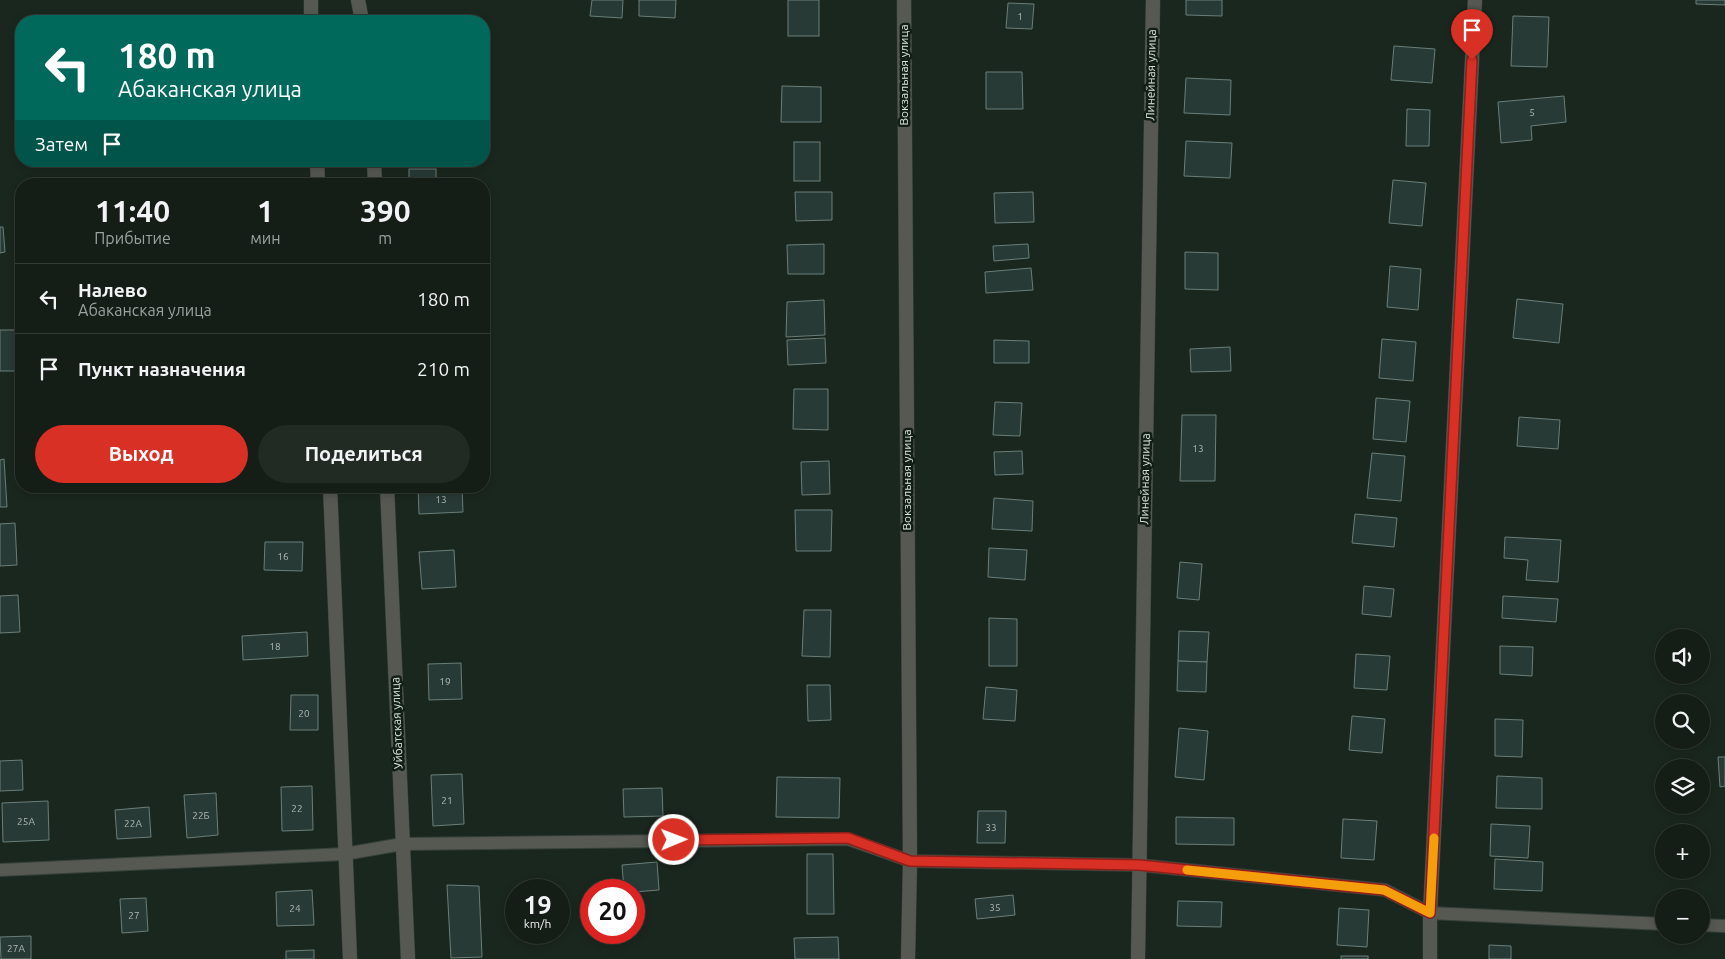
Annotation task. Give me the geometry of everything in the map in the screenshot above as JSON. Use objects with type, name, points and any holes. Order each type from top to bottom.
[{"type":"street","points":[[311,0],[311,15]]},
{"type":"street","points":[[358,0],[361,15]]},
{"type":"street","name":"Вокзальная улица","points":[[904,0],[910,861],[908,959]]},
{"type":"street","name":"Линейная улица","points":[[1138,959],[1153,0]]},
{"type":"street","points":[[1430,959],[1430,913],[1475,0]]},
{"type":"street","points":[[330,493],[350,959]]},
{"type":"street","name":"Уйбатская улица","points":[[387,493],[408,959]]},
{"type":"lane","points":[[0,870],[345,854],[402,844],[848,838],[910,861],[1139,865],[1384,890],[1430,913],[1655,924]]},
{"type":"lane","points":[[1710,925],[1725,926]]},
{"type":"building","points":[[592,0],[623,0],[622,18],[590,16]]},
{"type":"building","points":[[639,0],[676,0],[675,18],[639,16]]},
{"type":"building","points":[[788,0],[819,0],[819,36],[788,36]]},
{"type":"building","points":[[1186,0],[1222,0],[1222,16],[1186,15]]},
{"type":"building","points":[[1696,0],[1725,0],[1725,5],[1696,4]]},
{"type":"building","points":[[1008,3],[1034,4],[1032,29],[1006,28]]},
{"type":"building","points":[[1513,16],[1549,17],[1547,67],[1511,66]]},
{"type":"building","points":[[1394,46],[1435,49],[1432,83],[1391,80]]},
{"type":"building","points":[[986,72],[1022,72],[1023,109],[986,109]]},
{"type":"building","points":[[1186,78],[1231,80],[1230,115],[1184,113]]},
{"type":"building","points":[[782,86],[821,87],[821,122],[781,122]]},
{"type":"building","points":[[1564,96],[1566,122],[1531,126],[1532,140],[1501,143],[1498,102]]},
{"type":"building","points":[[1407,109],[1430,110],[1429,146],[1406,146]]},
{"type":"building","points":[[1186,141],[1232,143],[1230,178],[1184,176]]},
{"type":"building","points":[[794,142],[820,142],[820,181],[794,181]]},
{"type":"building","points":[[409,169],[436,169],[436,178],[409,178]]},
{"type":"building","points":[[1393,180],[1426,183],[1422,226],[1389,223]]},
{"type":"building","points":[[795,192],[832,192],[832,220],[796,221]]},
{"type":"building","points":[[1033,192],[1034,222],[995,223],[994,193]]},
{"type":"building","points":[[0,227],[3,227],[5,252],[0,253]]},
{"type":"building","points":[[824,244],[824,274],[788,274],[787,245]]},
{"type":"building","points":[[1028,244],[1029,258],[994,261],[993,246]]},
{"type":"building","points":[[1185,252],[1218,253],[1218,290],[1185,289]]},
{"type":"building","points":[[1390,266],[1421,269],[1418,310],[1387,307]]},
{"type":"building","points":[[1031,268],[1033,290],[986,293],[985,272]]},
{"type":"building","points":[[1517,299],[1563,304],[1559,343],[1513,338]]},
{"type":"building","points":[[824,300],[825,335],[786,337],[787,302]]},
{"type":"building","points":[[0,330],[15,330],[15,371],[0,371]]},
{"type":"building","points":[[825,338],[826,363],[788,365],[787,340]]},
{"type":"building","points":[[1382,339],[1416,342],[1413,381],[1379,378]]},
{"type":"building","points":[[994,340],[1029,341],[1029,363],[994,363]]},
{"type":"building","points":[[1230,347],[1231,371],[1191,372],[1190,349]]},
{"type":"building","points":[[794,389],[828,389],[828,430],[793,429]]},
{"type":"building","points":[[1376,398],[1410,401],[1406,442],[1373,439]]},
{"type":"building","points":[[995,402],[1022,403],[1020,436],[993,435]]},
{"type":"building","points":[[1182,415],[1216,415],[1215,481],[1180,481]]},
{"type":"building","points":[[1519,417],[1560,420],[1558,449],[1517,446]]},
{"type":"building","points":[[1022,451],[1023,474],[995,475],[994,452]]},
{"type":"building","points":[[1372,453],[1405,456],[1401,501],[1367,498]]},
{"type":"building","points":[[4,459],[7,507],[0,507],[0,460]]},
{"type":"building","points":[[829,461],[830,494],[802,495],[801,462]]},
{"type":"building","points":[[418,493],[462,493],[463,512],[419,514]]},
{"type":"building","points":[[994,498],[1033,501],[1032,531],[992,529]]},
{"type":"building","points":[[795,510],[832,510],[831,551],[796,551]]},
{"type":"building","points":[[1355,514],[1397,518],[1394,547],[1352,543]]},
{"type":"building","points":[[15,523],[17,565],[0,566],[0,524]]},
{"type":"building","points":[[1505,537],[1561,540],[1558,582],[1526,580],[1528,560],[1504,558]]},
{"type":"building","points":[[265,542],[303,542],[302,571],[264,570]]},
{"type":"building","points":[[989,548],[1027,550],[1025,580],[988,577]]},
{"type":"building","points":[[454,550],[456,587],[422,589],[419,552]]},
{"type":"building","points":[[1180,562],[1202,564],[1199,600],[1177,598]]},
{"type":"building","points":[[1364,586],[1394,589],[1391,617],[1362,614]]},
{"type":"building","points":[[18,595],[20,632],[0,633],[0,596]]},
{"type":"building","points":[[1503,596],[1558,599],[1556,622],[1502,618]]},
{"type":"building","points":[[804,610],[831,610],[830,657],[802,656]]},
{"type":"building","points":[[989,618],[1017,619],[1017,666],[989,666]]},
{"type":"building","points":[[1179,631],[1209,632],[1207,662],[1178,661]]},
{"type":"building","points":[[307,632],[308,656],[243,660],[242,636]]},
{"type":"building","points":[[1500,646],[1533,647],[1532,676],[1500,674]]},
{"type":"building","points":[[1356,654],[1390,656],[1387,690],[1354,688]]},
{"type":"building","points":[[1178,661],[1207,662],[1206,692],[1177,691]]},
{"type":"building","points":[[461,663],[462,699],[429,700],[428,664]]},
{"type":"building","points":[[807,685],[830,685],[831,720],[808,721]]},
{"type":"building","points":[[986,687],[1017,690],[1015,721],[983,719]]},
{"type":"building","points":[[291,695],[318,695],[318,730],[290,730]]},
{"type":"building","points":[[1352,716],[1385,719],[1382,753],[1349,750]]},
{"type":"building","points":[[1495,719],[1523,720],[1522,757],[1495,756]]},
{"type":"building","points":[[1179,728],[1208,731],[1204,780],[1175,777]]},
{"type":"building","points":[[1718,757],[1725,757],[1725,786],[1720,787]]},
{"type":"building","points":[[22,760],[23,790],[0,791],[0,761]]},
{"type":"building","points":[[462,774],[464,824],[433,826],[431,775]]},
{"type":"building","points":[[1497,776],[1542,778],[1542,809],[1496,808]]},
{"type":"building","points":[[777,777],[840,778],[839,818],[776,817]]},
{"type":"building","points":[[312,786],[313,830],[282,831],[281,787]]},
{"type":"building","points":[[662,788],[663,816],[624,817],[623,789]]},
{"type":"building","points":[[216,793],[218,835],[187,838],[184,795]]},
{"type":"building","points":[[48,801],[49,840],[3,842],[2,803]]},
{"type":"building","points":[[149,807],[151,837],[117,839],[115,810]]},
{"type":"building","points":[[978,811],[1006,811],[1005,843],[977,843]]},
{"type":"building","points":[[1176,817],[1234,818],[1234,845],[1176,844]]},
{"type":"building","points":[[1343,819],[1377,821],[1374,860],[1341,858]]},
{"type":"building","points":[[1491,824],[1530,826],[1528,858],[1490,856]]},
{"type":"building","points":[[807,854],[833,854],[834,914],[807,914]]},
{"type":"building","points":[[1495,859],[1543,862],[1542,891],[1494,889]]},
{"type":"building","points":[[657,862],[659,890],[645,891],[645,879],[623,879],[622,865]]},
{"type":"building","points":[[447,885],[479,886],[482,957],[451,958]]},
{"type":"building","points":[[312,890],[314,925],[277,926],[276,892]]},
{"type":"building","points":[[1013,895],[1015,915],[977,919],[975,899]]},
{"type":"building","points":[[146,898],[148,931],[122,933],[120,899]]},
{"type":"building","points":[[1178,901],[1222,902],[1221,927],[1177,926]]},
{"type":"building","points":[[1339,908],[1369,910],[1367,947],[1337,945]]},
{"type":"building","points":[[31,936],[31,959],[1,959],[0,937]]},
{"type":"building","points":[[838,937],[839,959],[795,959],[794,938]]},
{"type":"building","points":[[1489,945],[1511,946],[1511,959],[1489,959]]},
{"type":"building","points":[[314,950],[314,959],[286,959],[286,951]]},
{"type":"building","points":[[1341,956],[1368,956],[1368,959],[1341,959]]},
{"type":"slow traffic","points":[[1187,870],[1384,890],[1430,913],[1434,838]]},
{"type":"route","points":[[674,840],[848,838],[910,861],[1139,865],[1384,890],[1430,913],[1472,60]]}]
